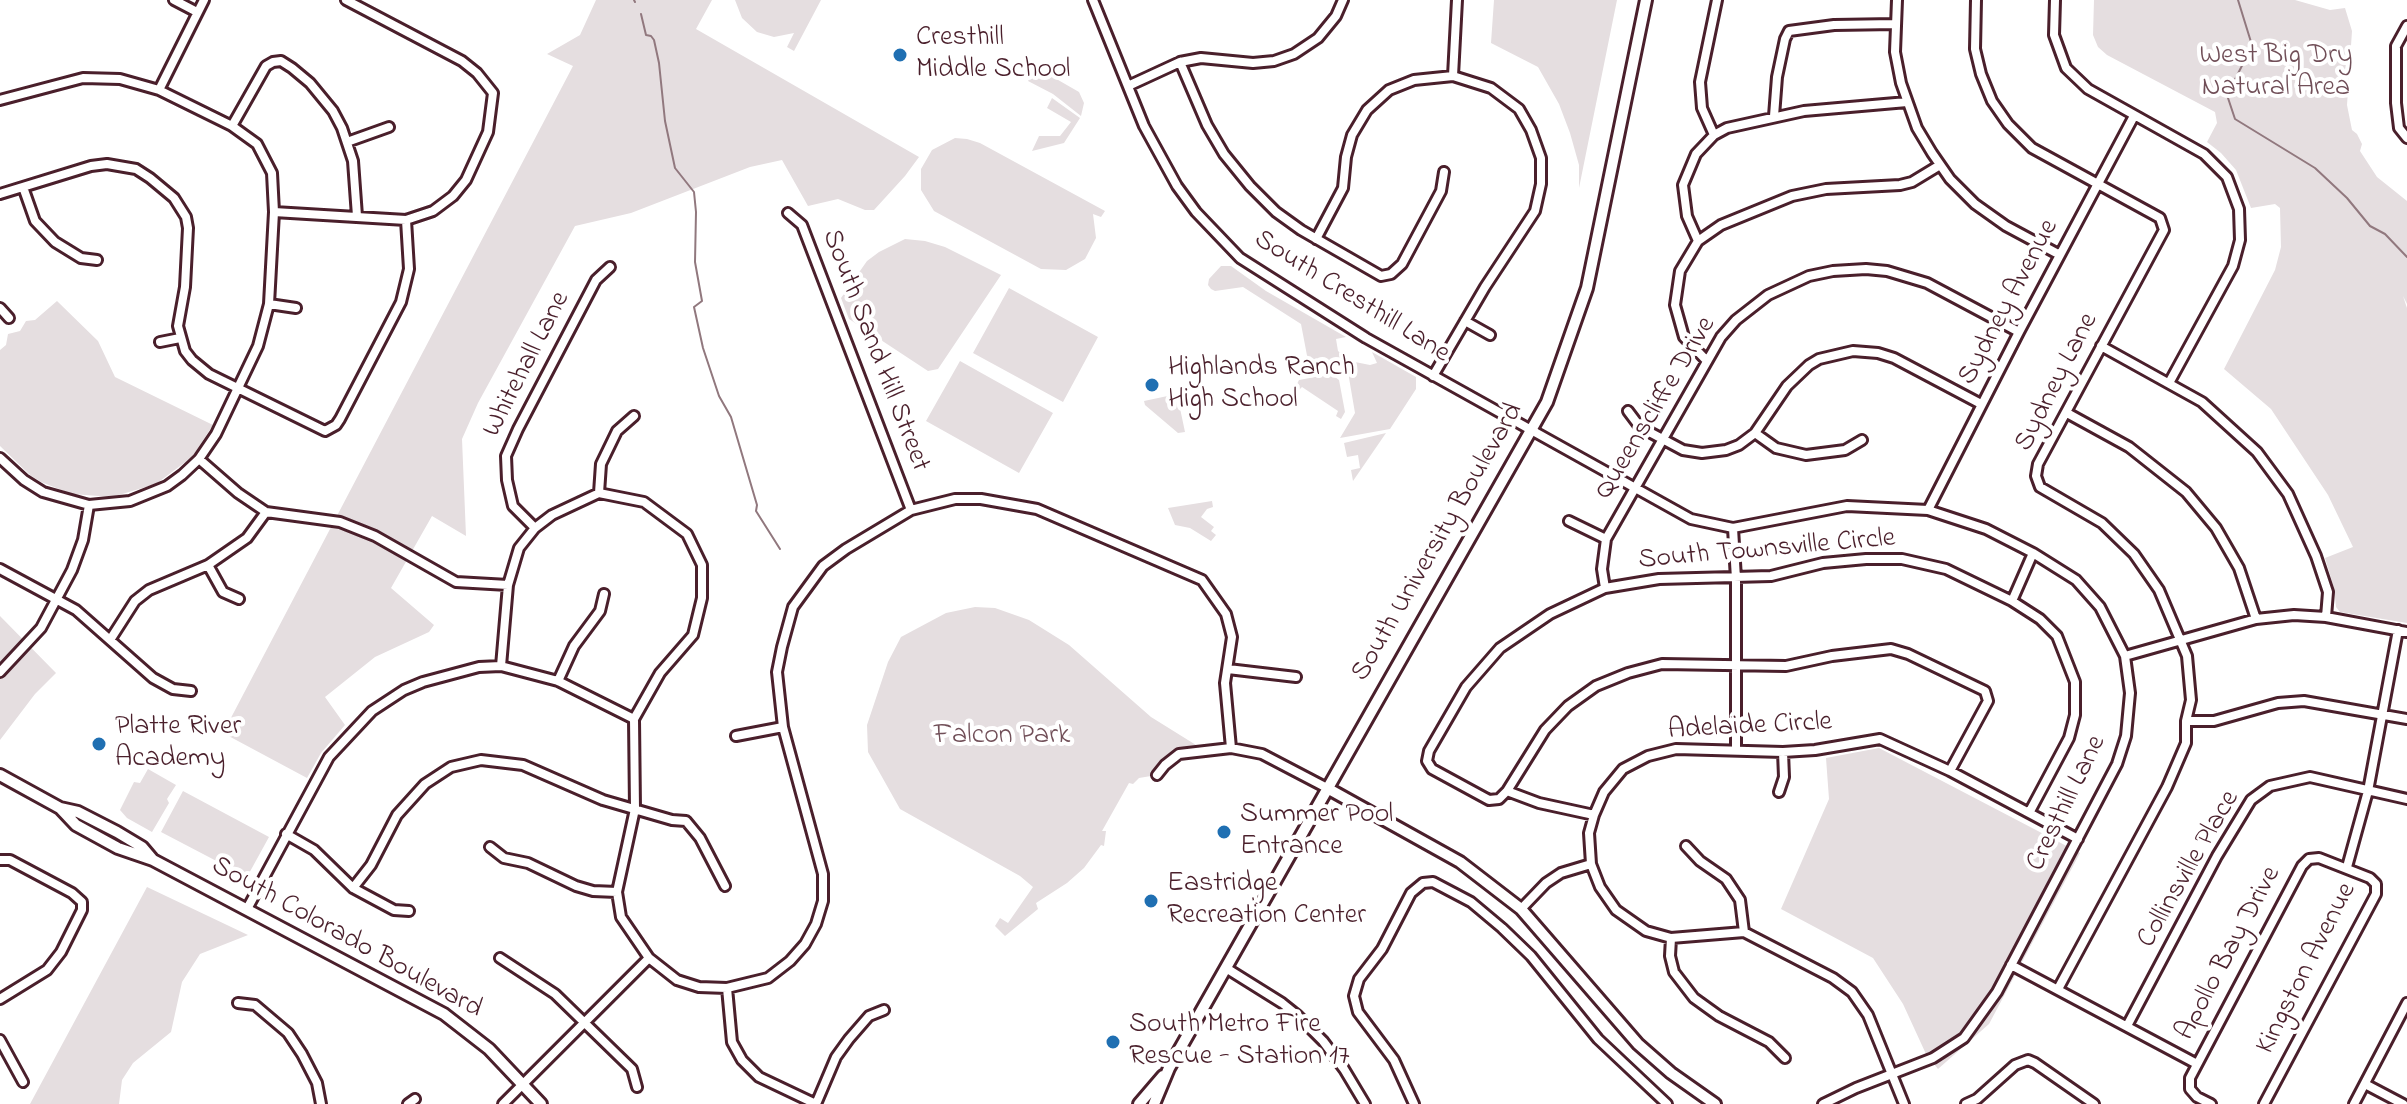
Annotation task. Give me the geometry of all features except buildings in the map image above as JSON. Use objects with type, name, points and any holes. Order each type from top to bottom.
[{"type":"main road","name":"South University Boulevard","points":[[1154,1104],[1169,1068],[1547,402],[1587,288],[1646,0]]},
{"type":"main road","name":"South Colorado Boulevard","points":[[0,775],[60,808],[78,812],[115,831],[142,847],[153,860],[444,1014],[489,1049],[541,1104]]},
{"type":"main road","points":[[1327,788],[1460,862],[1521,909],[1638,1044],[1671,1073],[1715,1104]]},
{"type":"main road","name":"South University Boulevard","points":[[1139,1104],[1169,1068]]},
{"type":"street","points":[[174,0],[197,12]]},
{"type":"street","points":[[159,90],[204,0]]},
{"type":"street","points":[[274,212],[406,220],[444,205],[466,180],[488,132],[493,93],[477,73],[462,61],[346,0]]},
{"type":"street","name":"South Cresthill Lane","points":[[1093,0],[1144,126],[1177,186],[1218,237],[1240,258],[1268,277],[1532,431]]},
{"type":"street","points":[[1128,86],[1180,62],[1201,58],[1253,63],[1274,61],[1294,54],[1318,38],[1336,16],[1343,0]]},
{"type":"street","points":[[1453,76],[1457,0]]},
{"type":"street","points":[[1714,135],[1702,108],[1700,82],[1717,0]]},
{"type":"street","points":[[1897,0],[1895,52],[1907,102],[1917,128],[1940,165],[1961,191],[1990,215],[2060,255]]},
{"type":"street","name":"Sydney Lane","points":[[1976,0],[1975,49],[1981,74],[1992,101],[2008,124],[2032,148],[2160,218],[2164,230],[2038,464],[2036,476],[2040,487],[2102,523],[2134,554],[2159,590],[2187,656],[2191,700],[2186,721],[2186,743],[2167,787],[2058,989]]},
{"type":"street","points":[[2055,0],[2054,35],[2066,68],[2088,89],[2204,154],[2231,185],[2241,218],[2240,240],[2233,266],[2169,383]]},
{"type":"street","points":[[1774,116],[1774,93],[1783,44],[1789,31],[1822,25],[1895,24]]},
{"type":"street","points":[[2407,26],[2396,46],[2396,103],[2399,128],[2407,138]]},
{"type":"street","points":[[232,126],[266,66],[281,61],[310,83],[333,111],[353,161],[357,216]]},
{"type":"street","points":[[1180,62],[1207,125],[1237,172],[1276,212],[1381,276],[1391,274],[1402,264],[1441,191],[1444,172]]},
{"type":"street","points":[[1316,239],[1339,198],[1348,146],[1367,110],[1379,98],[1401,84],[1453,76],[1491,88],[1519,109],[1537,144],[1542,170],[1535,211],[1433,376]]},
{"type":"street","points":[[0,100],[83,78],[120,79],[159,90],[232,126],[257,144],[272,173],[274,212],[269,304],[258,346],[216,434],[199,459],[167,486],[148,495],[112,504],[89,505],[43,492],[0,458]]},
{"type":"street","points":[[1698,241],[1687,216],[1683,185],[1696,154],[1714,135],[1727,128],[1774,116],[1825,108],[1907,102]]},
{"type":"street","name":"Sydney Avenue","points":[[1928,510],[2134,116]]},
{"type":"street","points":[[347,142],[389,127]]},
{"type":"street","points":[[1237,172],[1245,164]]},
{"type":"street","points":[[0,194],[91,166],[121,165],[150,178],[174,198],[186,217],[185,287],[178,326],[185,351],[200,368],[325,431],[336,425],[405,290],[409,269],[406,220]]},
{"type":"street","points":[[1706,360],[1684,337],[1675,305],[1680,271],[1698,241],[1721,225],[1772,203],[1826,189],[1900,185],[1912,182],[1940,165]]},
{"type":"street","points":[[23,187],[35,221],[55,242],[81,258],[97,260]]},
{"type":"street","name":"South Sand Hill Street","points":[[788,213],[802,225],[911,510]]},
{"type":"street","name":"Whitehall Lane","points":[[535,528],[513,506],[506,456],[596,280],[610,267]]},
{"type":"street","name":"Queenscliffe Drive","points":[[1605,588],[1602,569],[1606,539],[1706,360],[1727,329],[1768,295],[1809,276],[1847,270],[1887,271],[1916,279],[2019,332]]},
{"type":"street","points":[[269,304],[296,308]]},
{"type":"street","points":[[0,308],[9,318]]},
{"type":"street","points":[[1465,321],[1490,335]]},
{"type":"street","points":[[160,342],[180,338]]},
{"type":"street","points":[[2101,346],[2202,402],[2257,452],[2288,494],[2322,571],[2328,592],[2326,617]]},
{"type":"street","points":[[1628,411],[1640,427],[1662,439],[1692,452],[1715,453],[1739,445],[1755,433],[1796,375],[1819,359],[1853,351],[1894,358],[1981,404]]},
{"type":"street","points":[[2067,413],[2129,447],[2186,492],[2216,528],[2231,555],[2256,619]]},
{"type":"street","points":[[599,493],[601,464],[617,431],[634,416]]},
{"type":"street","name":"Cresthill Lane","points":[[1532,431],[1691,519],[1733,528],[1847,506],[1928,510],[1986,529],[2063,570],[2088,592],[2110,622],[2125,656],[2130,693],[2126,736],[2117,764],[1980,1019],[1964,1038],[1933,1058],[1823,1104]]},
{"type":"street","points":[[1755,433],[1776,448],[1806,455],[1845,450],[1862,440]]},
{"type":"street","points":[[199,459],[238,493],[266,512],[340,522],[375,536],[456,582],[508,585]]},
{"type":"street","points":[[501,666],[508,585],[519,548],[535,528],[552,515],[599,493],[644,502],[687,534],[702,565],[702,598],[693,635],[660,673],[634,719],[635,809],[617,892],[621,917],[649,958],[677,980],[699,987],[727,988],[768,978],[790,961],[805,944],[816,924],[823,901],[823,874],[783,727],[777,672],[793,607],[823,566],[911,510],[955,499],[981,499],[1037,509],[1202,580],[1226,614],[1232,637],[1225,683],[1231,748]]},
{"type":"street","points":[[0,672],[41,628],[57,599],[83,540],[89,505]]},
{"type":"street","points":[[110,640],[135,601],[149,590],[208,565],[247,538],[266,512]]},
{"type":"street","points":[[1569,521],[1606,539]]},
{"type":"street","points":[[1733,528],[1736,749]]},
{"type":"street","points":[[2012,601],[2033,553]]},
{"type":"street","name":"South Townsville Circle","points":[[1507,791],[1499,799],[1489,800],[1432,769],[1427,761],[1429,751],[1466,687],[1500,648],[1550,614],[1605,588],[1659,579],[1736,579],[1771,576],[1823,563],[1902,559],[1946,569],[2012,601],[2040,619],[2057,636],[2076,693],[2075,715],[2069,738],[2029,813]]},
{"type":"street","points":[[208,565],[223,592],[239,599]]},
{"type":"street","points":[[0,569],[76,610],[153,678],[173,689],[191,691]]},
{"type":"street","points":[[558,681],[574,646],[600,611],[604,594]]},
{"type":"street","points":[[2125,656],[2256,619],[2294,615],[2326,617],[2402,631],[2368,791],[2347,867]]},
{"type":"street","points":[[1594,815],[1539,803],[1507,791],[1545,730],[1568,706],[1596,686],[1662,664],[1786,666],[1832,656],[1891,649],[1908,654],[1985,691],[1988,701],[1950,771]]},
{"type":"street","points":[[247,909],[325,762],[372,711],[404,690],[479,667],[501,666],[558,681],[634,719]]},
{"type":"street","points":[[1228,669],[1296,677]]},
{"type":"street","points":[[2186,721],[2225,719],[2292,702],[2317,702],[2407,719]]},
{"type":"street","points":[[736,736],[783,727]]},
{"type":"street","name":"Adelaide Circle","points":[[1744,932],[1671,938],[1646,931],[1616,910],[1600,887],[1591,864],[1589,833],[1604,792],[1623,769],[1648,756],[1676,749],[1783,752],[1880,739],[1950,771],[2078,839]]},
{"type":"street","points":[[1157,775],[1179,754],[1231,748],[1262,754],[1327,788]]},
{"type":"street","points":[[1779,792],[1784,777],[1783,752]]},
{"type":"street","points":[[353,888],[371,865],[397,815],[425,784],[451,767],[481,760],[523,765],[603,800],[672,820],[686,821],[700,838],[725,886]]},
{"type":"street","name":"Collinsville Place","points":[[2127,1026],[2217,856],[2251,800],[2270,786],[2310,777],[2407,799]]},
{"type":"street","points":[[286,834],[314,850],[353,888],[394,910],[409,911]]},
{"type":"street","points":[[1686,846],[1700,861],[1726,879],[1740,900],[1744,932],[1833,978],[1852,992],[1868,1015],[1904,1104]]},
{"type":"street","points":[[490,847],[504,858],[528,863],[576,886],[593,891],[617,892]]},
{"type":"street","name":"Apollo Bay Drive","points":[[2197,1064],[2302,866],[2309,859],[2319,858],[2347,867]]},
{"type":"street","points":[[0,860],[10,860],[72,893],[82,902],[82,910],[61,952],[47,970],[0,999]]},
{"type":"street","points":[[1521,909],[1546,883],[1561,873],[1591,864]]},
{"type":"street","name":"Kingston Avenue","points":[[2264,1104],[2376,894],[2376,884],[2370,878],[2347,867]]},
{"type":"street","points":[[1413,1104],[1394,1060],[1358,1012],[1354,996],[1359,979],[1382,949],[1411,893],[1423,883],[1433,882],[1471,902],[1512,937],[1598,1039],[1667,1104]]},
{"type":"street","points":[[1671,938],[1670,956],[1674,972],[1694,998],[1719,1016],[1769,1042],[1785,1058]]},
{"type":"street","points":[[500,958],[555,994],[632,1069],[637,1087]]},
{"type":"street","points":[[503,1104],[649,958]]},
{"type":"street","points":[[2011,965],[2197,1064],[2190,1078],[2190,1089],[2197,1097],[2211,1104]]},
{"type":"street","points":[[1226,968],[1282,1003],[1306,1024],[1344,1069],[1365,1104]]},
{"type":"street","points":[[727,988],[732,1042],[742,1060],[759,1077],[816,1104],[836,1057],[849,1039],[869,1016],[884,1010]]},
{"type":"street","points":[[238,1003],[255,1005],[288,1033],[317,1083],[321,1104]]},
{"type":"street","points":[[2354,1104],[2407,1003]]},
{"type":"street","points":[[0,1040],[23,1082]]},
{"type":"street","points":[[1966,1104],[1980,1101],[2015,1065],[2028,1060],[2094,1104]]},
{"type":"street","points":[[2365,1084],[2403,1104]]},
{"type":"green space","points":[[596,0],[712,0],[696,29],[919,157],[874,210],[865,210],[838,199],[808,206],[782,160],[750,167],[631,213],[575,226],[478,403],[462,439],[466,536],[432,516],[391,588],[434,625],[429,632],[375,657],[325,697],[345,725],[321,753],[307,778],[223,733],[573,66],[547,54],[580,35]]},
{"type":"green space","points":[[735,0],[821,0],[794,51],[787,47],[794,33],[774,37],[757,32],[742,18]]},
{"type":"green space","points":[[1494,0],[1617,0],[1579,188],[1579,165],[1570,133],[1559,104],[1538,67],[1491,43]]},
{"type":"green space","name":"West Big Dry Natural Area","points":[[2094,0],[2295,0],[2330,10],[2345,8],[2352,31],[2347,105],[2352,130],[2362,144],[2360,151],[2377,177],[2407,201],[2407,304],[2403,296],[2407,308],[2407,623],[2340,612],[2336,607],[2325,558],[2353,547],[2328,495],[2271,409],[2224,369],[2275,270],[2281,247],[2280,208],[2275,204],[2251,208],[2236,170],[2207,142],[2217,123],[2215,112],[2107,55],[2098,47],[2093,35]]},
{"type":"green space","points":[[1039,69],[1079,92],[1084,103],[1081,116],[1053,94],[1028,81]]},
{"type":"green space","points":[[1052,98],[1080,118],[1064,143],[1032,151],[1039,136],[1060,136],[1071,122],[1047,108]]},
{"type":"green space","points":[[955,138],[980,143],[1105,211],[1101,217],[1093,214],[1096,238],[1085,259],[1066,270],[1041,269],[934,211],[921,190],[921,169],[932,150]]},
{"type":"green space","points":[[905,239],[945,247],[1001,275],[938,369],[928,371],[849,319],[841,298],[867,261]]},
{"type":"green space","points":[[1221,266],[1231,266],[1266,291],[1346,337],[1336,339],[1338,351],[1344,356],[1334,364],[1299,370],[1309,366],[1301,324],[1243,287],[1211,289],[1209,279]]},
{"type":"green space","points":[[1009,288],[1098,337],[1063,402],[973,353]]},
{"type":"green space","points":[[57,301],[98,341],[115,377],[213,425],[192,457],[156,484],[112,497],[72,494],[30,475],[0,446],[0,350],[6,345],[8,334],[20,331],[26,321],[35,320]]},
{"type":"green space","points":[[1372,352],[1416,377],[1416,389],[1390,429],[1340,438],[1355,413],[1348,372],[1355,362],[1377,363]]},
{"type":"green space","points":[[960,361],[1053,413],[1019,473],[926,421]]},
{"type":"green space","points":[[1331,374],[1339,380],[1345,412],[1341,419],[1336,416],[1338,411],[1302,387],[1298,391],[1295,388],[1299,380]]},
{"type":"green space","points":[[1177,394],[1185,432],[1178,433],[1144,401]]},
{"type":"green space","points":[[1386,433],[1353,481],[1351,470],[1360,468],[1358,455],[1347,457],[1344,443]]},
{"type":"green space","points":[[1212,501],[1213,507],[1201,517],[1214,527],[1211,531],[1216,535],[1211,541],[1190,528],[1175,525],[1168,508]]},
{"type":"green space","name":"Falcon Park","points":[[975,607],[995,608],[1029,620],[1069,645],[1151,717],[1196,745],[1172,751],[1151,776],[1129,783],[1102,831],[1106,831],[1104,846],[1101,845],[1084,868],[1067,883],[1036,903],[1038,909],[1005,936],[995,926],[1000,918],[1008,923],[1033,887],[1020,876],[900,809],[868,752],[867,725],[888,662],[901,637],[946,613]]},
{"type":"green space","points":[[0,616],[56,673],[35,694],[0,740]]},
{"type":"green space","points":[[1879,748],[2080,853],[1989,1024],[1938,1069],[1926,1054],[1903,1004],[1873,958],[1781,909],[1829,799],[1826,758]]},
{"type":"green space","points":[[148,769],[176,785],[152,832],[127,818],[120,810],[134,782],[140,783]]},
{"type":"green space","points":[[183,791],[269,837],[247,877],[161,832]]},
{"type":"green space","points":[[147,887],[248,935],[200,954],[182,982],[171,1032],[133,1063],[122,1080],[119,1104],[30,1104]]},
{"type":"waterway","points":[[2238,0],[2251,42],[2227,95],[2235,119],[2315,168],[2347,198],[2370,226],[2385,234],[2407,257]]},
{"type":"waterway","points":[[641,14],[646,35],[654,40],[675,168],[694,192],[695,262],[702,301],[694,307],[703,348],[719,396],[731,417],[757,505],[756,511],[780,549]]},
{"type":"place","name":"Cresthill Middle School","points":[[900,55]]},
{"type":"place","name":"Highlands Ranch High School","points":[[1152,385]]},
{"type":"place","name":"Platte River Academy","points":[[99,744]]},
{"type":"place","name":"Summer Pool Entrance","points":[[1224,832]]},
{"type":"place","name":"Eastridge Recreation Center","points":[[1151,901]]},
{"type":"place","name":"South Metro Fire Rescue - Station 17","points":[[1113,1042]]}]
